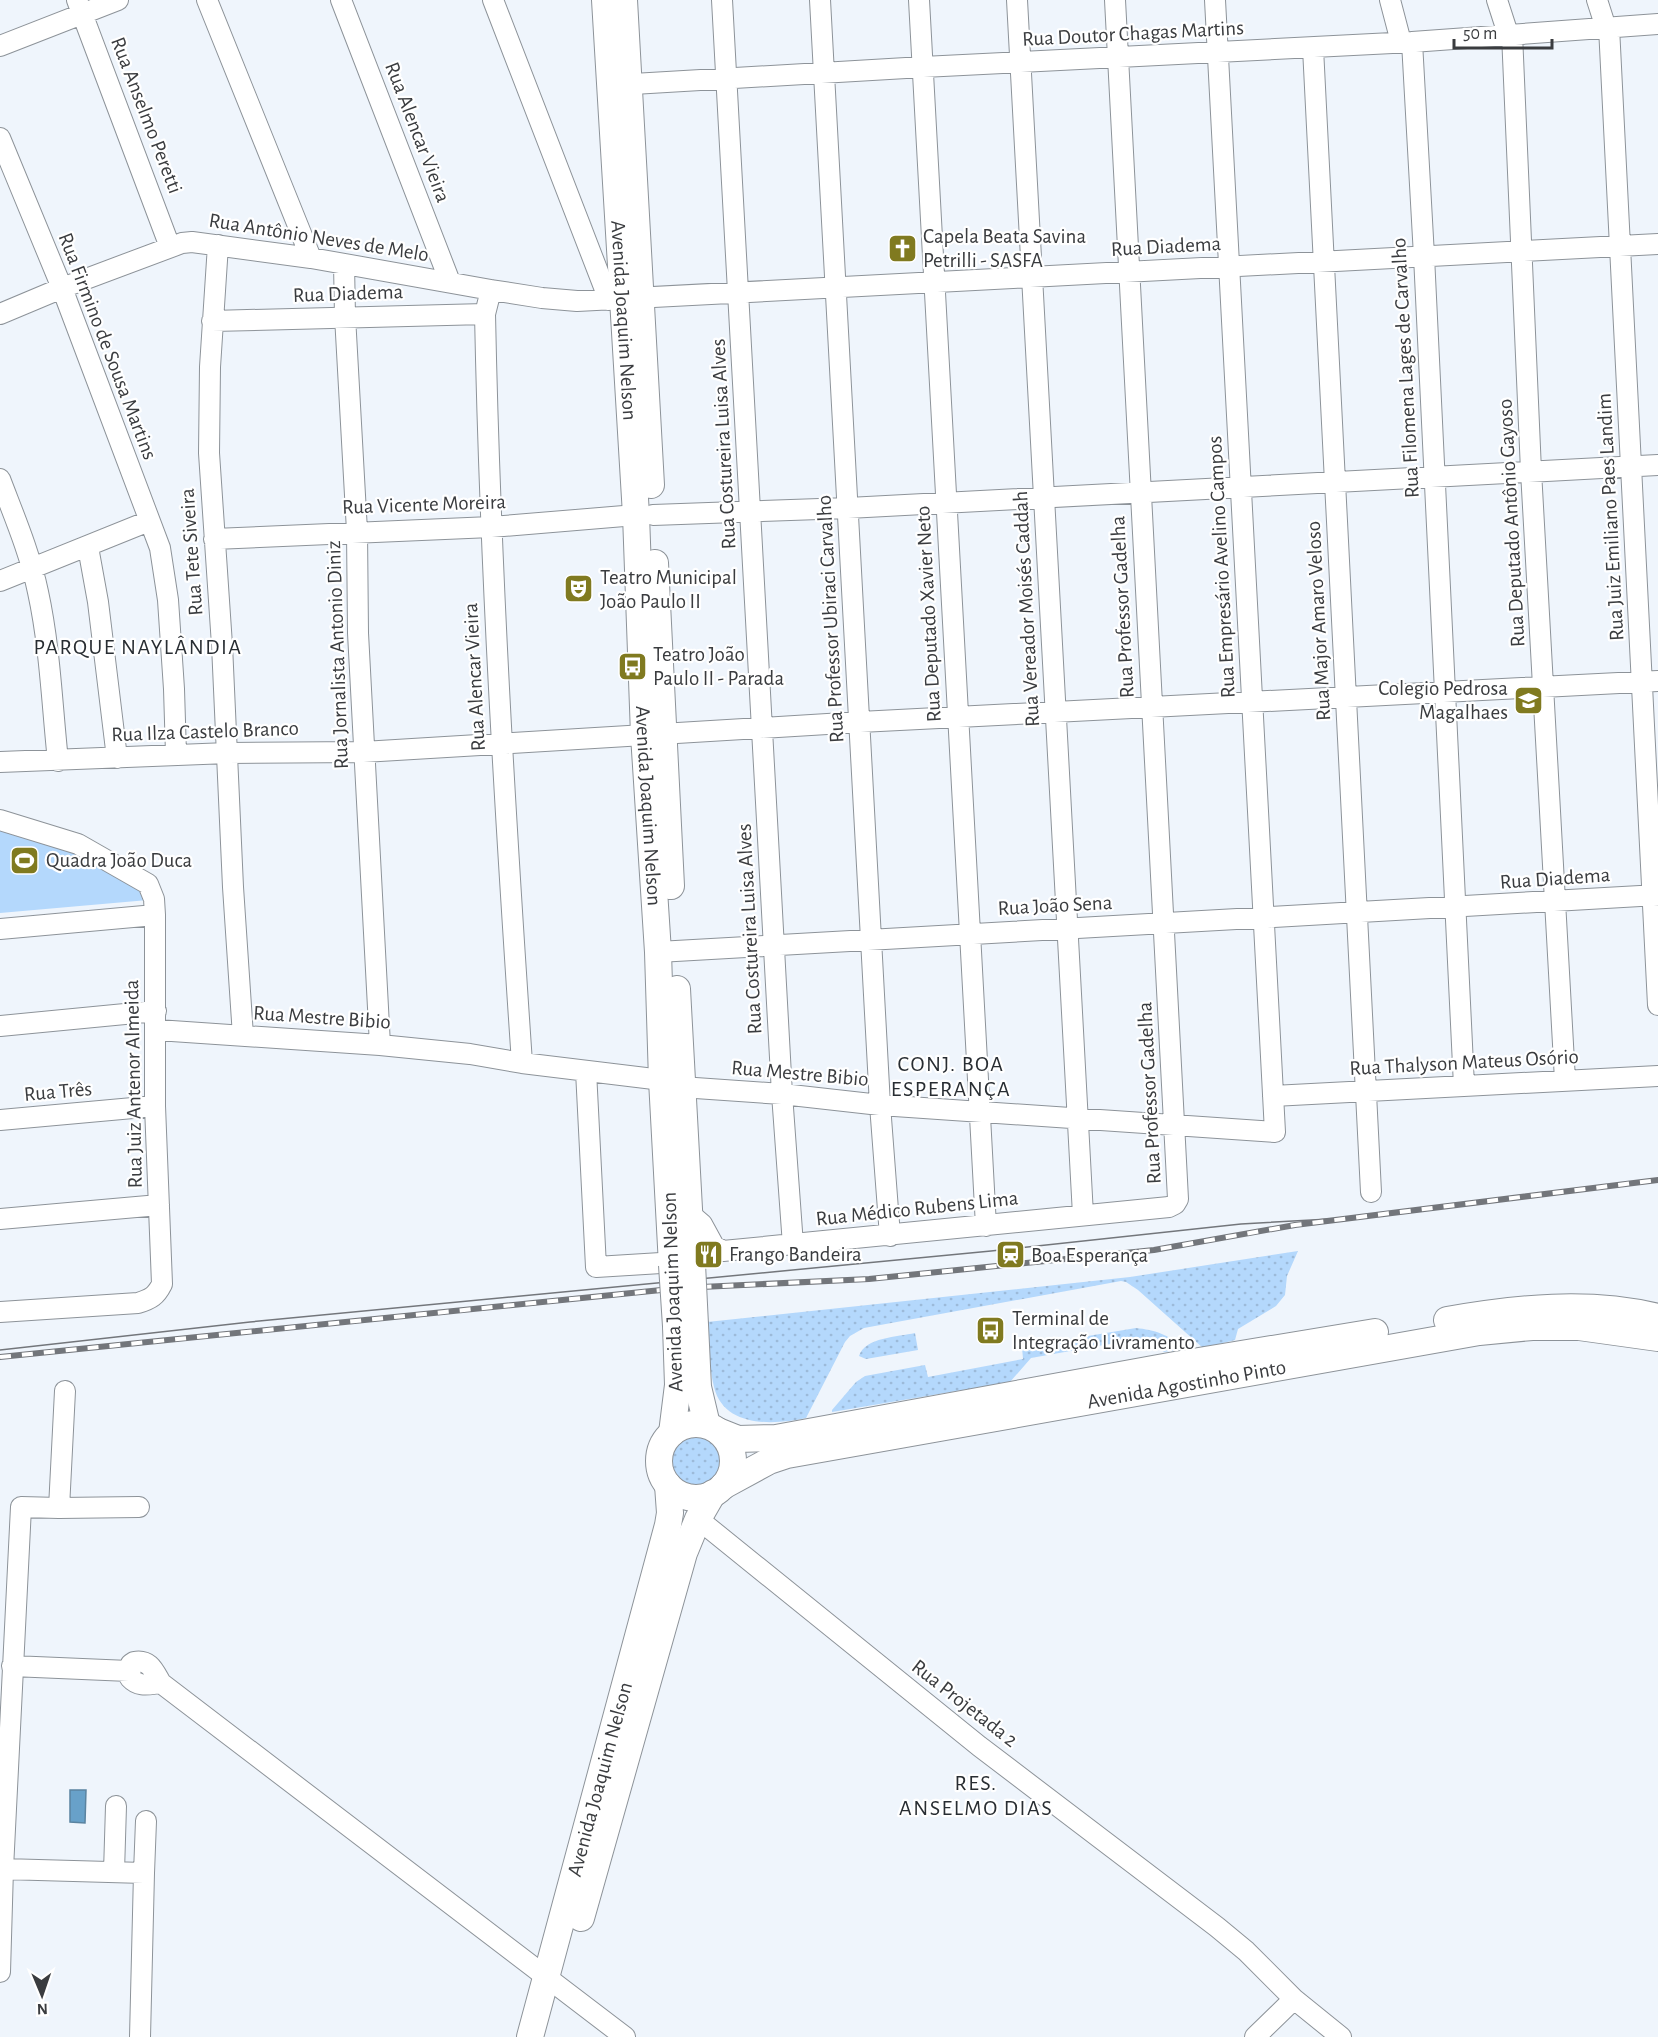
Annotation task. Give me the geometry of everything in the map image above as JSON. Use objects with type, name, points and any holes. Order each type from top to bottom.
[{"type":"main road","name":"Avenida Joaquim Nelson","points":[[604,0],[619,85]]},
{"type":"main road","name":"Avenida Joaquim Nelson","points":[[624,0],[619,85],[625,299],[644,515],[666,952],[675,1264],[698,1387],[712,1428]]},
{"type":"main road","name":"Avenida Joaquim Nelson","points":[[671,1084],[688,1212],[675,1264]]},
{"type":"main road","name":"Avenida Agostinho Pinto","points":[[712,1428],[738,1439],[776,1438],[1146,1370],[1503,1310],[1574,1307],[1658,1317]]},
{"type":"main road","name":"Avenida Joaquim Nelson","points":[[672,1432],[685,1326]]},
{"type":"main road","name":"Avenida Agostinho Pinto","points":[[718,1489],[769,1461],[787,1455],[1479,1332],[1532,1327],[1579,1327],[1658,1338]]},
{"type":"main road","points":[[688,1425],[712,1428],[727,1440],[732,1451],[733,1463],[730,1475],[718,1489],[702,1497],[689,1497],[678,1493],[668,1485],[662,1475],[659,1464],[664,1442],[672,1432],[688,1425]]},
{"type":"main road","name":"Avenida Joaquim Nelson","points":[[548,2037],[554,1984],[668,1525],[670,1513],[668,1485]]},
{"type":"main road","name":"Avenida Joaquim Nelson","points":[[530,2037],[554,1984],[684,1553],[698,1519],[718,1489]]},
{"type":"street","points":[[0,46],[80,7],[118,0]]},
{"type":"street","points":[[207,0],[310,258]]},
{"type":"street","name":"Rua Alencar Vieira","points":[[341,0],[450,282]]},
{"type":"street","points":[[494,0],[625,299]]},
{"type":"street","name":"Rua Costureira Luisa Alves","points":[[722,0],[782,1094],[793,1245]]},
{"type":"street","name":"Rua Professor Ubiraci Carvalho","points":[[820,0],[880,1105],[890,1236]]},
{"type":"street","name":"Rua Deputado Xavier Neto","points":[[919,0],[986,1226]]},
{"type":"street","name":"Rua Vereador Moisés Caddah","points":[[1017,0],[1083,1215]]},
{"type":"street","name":"Rua Professor Gadelha","points":[[1115,0],[1131,273],[1162,923],[1179,1192],[1178,1199],[1169,1207]]},
{"type":"street","name":"Rua Empresário Avelino Campos","points":[[1215,0],[1275,1132]]},
{"type":"street","name":"Rua Filomena Lages de Carvalho","points":[[1390,0],[1407,42],[1424,256],[1455,908]]},
{"type":"street","name":"Rua Deputado Antônio Gayoso","points":[[1497,0],[1510,34],[1531,471],[1545,687],[1554,902],[1565,1080]]},
{"type":"street","name":"Rua Juiz Emiliano Paes Landim","points":[[1597,0],[1608,28],[1631,466],[1650,681],[1658,1005]]},
{"type":"street","name":"Rua Anselmo Peretti","points":[[80,7],[170,247]]},
{"type":"street","name":"Rua Doutor Chagas Martins","points":[[619,85],[727,77],[1312,48],[1658,24]]},
{"type":"street","name":"Rua Major Amaro Veloso","points":[[1312,48],[1371,1192]]},
{"type":"street","name":"Rua Firmino de Sousa Martins","points":[[0,138],[62,288],[160,548],[168,600],[176,754]]},
{"type":"street","name":"Rua Antônio Neves de Melo","points":[[0,314],[170,247],[192,242],[310,258],[542,298],[577,301],[625,299]]},
{"type":"street","name":"Rua Diadema","points":[[625,299],[1658,244]]},
{"type":"street","name":"Rua Tete Siveira","points":[[218,245],[210,367],[209,453],[228,753],[232,887],[243,1036]]},
{"type":"street","name":"Rua Jornalista Antonio Diniz","points":[[344,264],[357,531],[357,633],[380,1045]]},
{"type":"street","name":"Rua Alencar Vieira","points":[[491,290],[484,314],[491,527],[501,743],[522,1063]]},
{"type":"street","name":"Rua Diadema","points":[[212,321],[484,314]]},
{"type":"street","name":"Rua Vicente Moreira","points":[[214,538],[491,527],[644,515],[848,508],[1658,465]]},
{"type":"street","points":[[0,479],[33,568],[45,637],[58,761]]},
{"type":"street","points":[[0,581],[149,521]]},
{"type":"street","points":[[88,547],[98,602],[117,758]]},
{"type":"street","name":"Rua Ilza Castelo Branco","points":[[0,762],[176,754],[363,752],[860,722],[1650,681]]},
{"type":"street","name":"Rua Juiz Antenor Almeida","points":[[0,820],[78,844],[148,884],[154,899],[155,1106],[162,1284],[157,1294],[151,1299],[138,1303],[0,1312]]},
{"type":"street","name":"Rua Diadema","points":[[1455,908],[1655,896]]},
{"type":"street","points":[[1455,908],[1464,1086]]},
{"type":"street","name":"Rua João Sena","points":[[666,952],[1455,908]]},
{"type":"street","points":[[0,929],[155,915]]},
{"type":"street","name":"Rua Mestre Bibio","points":[[0,1026],[156,1021],[243,1036],[380,1045],[470,1054],[671,1084],[880,1105],[1275,1132]]},
{"type":"street","points":[[586,1071],[596,1267],[675,1264]]},
{"type":"street","name":"Rua Thalyson Mateus Osório","points":[[1273,1096],[1658,1076]]},
{"type":"street","name":"Rua Três","points":[[0,1120],[155,1106]]},
{"type":"street","points":[[0,1219],[159,1204]]},
{"type":"street","name":"Rua Médico Rubens Lima","points":[[688,1212],[702,1224],[714,1246],[723,1251],[1169,1207]]},
{"type":"street","points":[[59,1508],[65,1391]]},
{"type":"street","points":[[0,1972],[12,1666],[21,1507],[139,1507]]},
{"type":"street","name":"Rua Projetada 2","points":[[698,1519],[979,1746],[1217,1927],[1246,1951],[1294,1999],[1341,2037]]},
{"type":"street","points":[[12,1666],[129,1671],[134,1662],[146,1662],[162,1683],[625,2037]]},
{"type":"street","points":[[114,1872],[116,1806]]},
{"type":"street","points":[[140,2037],[146,1821]]},
{"type":"street","points":[[3,1869],[144,1873]]},
{"type":"street","points":[[1255,2037],[1294,1999]]},
{"type":"shaded area","points":[[0,827],[73,851],[139,887],[148,900],[0,913]]},
{"type":"shaded area","points":[[1298,1251],[1287,1276],[1285,1295],[1276,1306],[1238,1329],[1235,1340],[1203,1348],[1138,1290],[1121,1281],[864,1328],[850,1336],[845,1342],[806,1418],[765,1422],[739,1417],[728,1410],[714,1387],[707,1322],[1130,1277]]},
{"type":"shaded area","points":[[1136,1328],[1161,1334],[1182,1349],[1164,1352],[1152,1345],[1132,1340],[1031,1358],[1010,1382],[832,1412],[856,1382],[865,1376],[925,1365],[928,1377],[1023,1359],[1022,1347]]},
{"type":"shaded area","points":[[915,1333],[918,1350],[866,1359],[859,1356],[862,1350],[875,1341]]},
{"type":"shaded area","points":[[689,1428],[705,1431],[719,1441],[728,1455],[725,1471],[702,1490],[688,1489],[677,1484],[669,1476],[665,1466],[668,1444],[676,1435]]},
{"type":"shaded area","points":[[70,1790],[86,1790],[85,1823],[70,1822]]},
{"type":"tram line","points":[[0,1350],[250,1322],[991,1251],[1241,1224],[1348,1218]]},
{"type":"railway","points":[[0,1357],[681,1288],[869,1279],[1154,1250],[1295,1225],[1658,1180]]},
{"type":"place","name":"Capela Beata Savina Petrilli - SASFA","points":[[902,248]]},
{"type":"place","name":"Teatro Municipal João Paulo II","points":[[579,589]]},
{"type":"place","name":"Teatro João Paulo II - Parada","points":[[632,666]]},
{"type":"place","name":"Colegio Pedrosa Magalhaes","points":[[1529,700]]},
{"type":"place","name":"Quadra João Duca","points":[[25,860]]},
{"type":"place","name":"Frango Bandeira","points":[[708,1254]]},
{"type":"place","name":"Boa Esperança","points":[[1010,1255]]},
{"type":"place","name":"Terminal de Integração Livramento","points":[[991,1330]]},
{"type":"district","name":"PARQUE NAYLÂNDIA","points":[[138,646]]},
{"type":"district","name":"CONJ. BOA ESPERANÇA","points":[[951,1076]]},
{"type":"district","name":"RES. ANSELMO DIAS","points":[[976,1794]]}]
